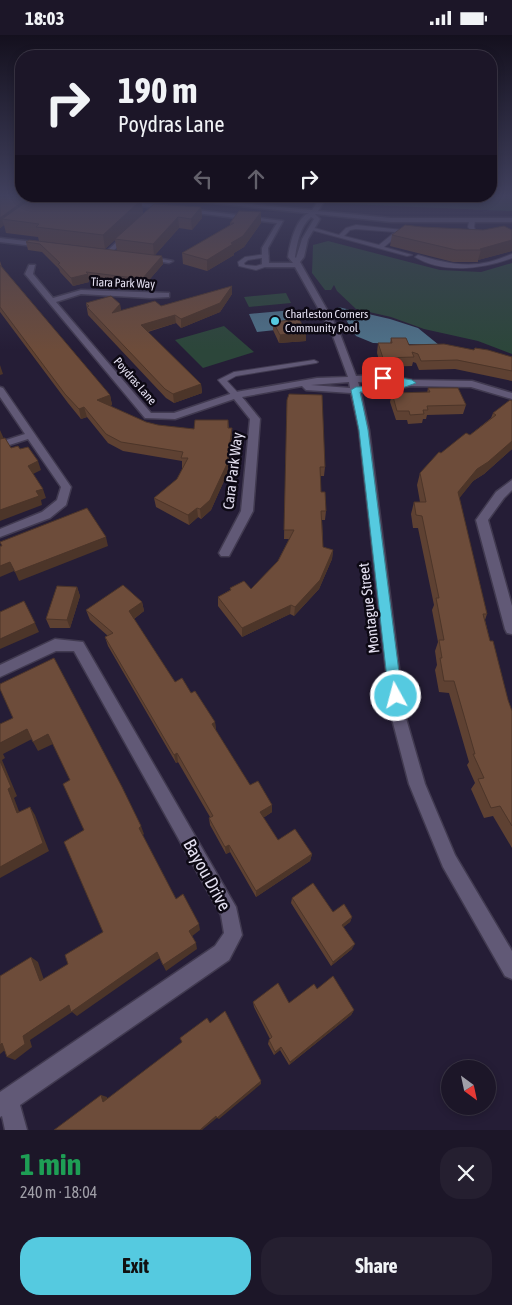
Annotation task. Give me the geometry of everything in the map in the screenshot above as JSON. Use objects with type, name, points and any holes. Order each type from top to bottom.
[{"type":"street","points":[[110,248],[104,253],[117,255]]},
{"type":"street","points":[[265,248],[266,265],[297,264],[302,248]]},
{"type":"street","name":"Montague Street","points":[[292,248],[290,257],[297,264],[335,331],[355,384],[364,430],[398,715],[417,783],[449,861],[512,969]]},
{"type":"street","points":[[134,257],[169,261]]},
{"type":"street","name":"Poydras Lane","points":[[32,267],[29,275],[148,415],[175,416],[236,395],[296,386],[321,389],[355,384],[394,388],[412,383],[472,384],[512,396]]},
{"type":"street","name":"Tiara Park Way","points":[[50,301],[81,293],[166,295]]},
{"type":"street","points":[[0,390],[66,487],[62,502],[46,515],[0,533]]},
{"type":"street","name":"Cara Park Way","points":[[225,553],[247,511],[255,419],[236,395]]},
{"type":"street","points":[[0,445],[31,435]]},
{"type":"street","points":[[512,484],[500,495],[482,520],[512,629]]},
{"type":"street","name":"Bayou Drive","points":[[0,671],[55,645],[78,646],[230,913],[233,935],[222,953],[4,1103],[16,1130]]},
{"type":"lane","points":[[384,248],[410,255]]},
{"type":"lane","points":[[266,256],[247,258],[241,264],[251,268],[266,265]]},
{"type":"lane","points":[[418,257],[441,265],[469,266],[489,264],[512,257]]},
{"type":"lane","points":[[236,395],[222,380],[234,374],[314,362]]},
{"type":"green space","points":[[313,248],[355,248],[440,270],[481,272],[512,263],[512,354],[478,341],[424,329],[391,317],[356,309],[337,291],[334,285],[331,290],[325,290],[312,273]]},
{"type":"green space","points":[[286,293],[291,303],[249,307],[244,297]]},
{"type":"green space","points":[[224,326],[254,352],[203,368],[175,340]]},
{"type":"water","points":[[338,307],[390,319],[418,328],[439,345],[373,343],[356,336]]},
{"type":"water","name":"Charleston Corners Community Pool","points":[[293,310],[303,327],[257,332],[249,314]]},
{"type":"building","points":[[44,248],[96,248],[162,256],[142,279],[86,272],[88,274],[71,278],[58,264],[60,263]]},
{"type":"building","points":[[190,248],[226,248],[207,260],[182,253]]},
{"type":"building","points":[[448,248],[483,248],[481,250]]},
{"type":"building","points":[[0,265],[110,395],[97,400],[146,422],[158,425],[194,429],[195,420],[228,420],[228,428],[232,428],[227,464],[210,500],[200,509],[197,508],[188,515],[154,498],[177,479],[188,458],[181,458],[183,452],[121,442],[106,434],[84,407],[79,409],[65,394],[0,307]]},
{"type":"building","points":[[232,286],[220,303],[181,319],[175,315],[141,325],[201,384],[173,394],[165,389],[87,307],[89,306],[86,303],[111,296],[120,304],[112,313],[155,301],[161,306]]},
{"type":"building","points":[[299,319],[306,332],[280,335],[273,322]]},
{"type":"building","points":[[391,338],[406,338],[409,345],[444,344],[474,350],[475,348],[488,350],[512,357],[512,371],[457,360],[421,361],[418,354],[412,352],[414,357],[383,358],[378,343],[392,343]]},
{"type":"building","points":[[428,388],[458,388],[466,405],[427,406],[428,410],[423,410],[424,414],[410,415],[409,411],[397,411],[392,393],[430,392]]},
{"type":"building","points":[[289,394],[322,395],[325,467],[320,467],[321,492],[325,492],[326,511],[321,511],[323,547],[333,550],[320,580],[295,607],[291,605],[242,628],[218,597],[244,581],[251,589],[278,561],[294,530],[284,530],[287,400]]},
{"type":"building","points":[[510,400],[512,401],[512,441],[477,469],[458,492],[487,614],[483,614],[490,641],[493,641],[512,711],[512,826],[500,806],[491,808],[478,779],[484,778],[473,754],[475,754],[454,681],[444,681],[439,640],[444,640],[436,598],[439,598],[422,516],[416,515],[414,502],[426,502],[420,473],[439,452],[441,453],[466,433],[470,435],[496,415],[493,413]]},
{"type":"building","points":[[5,438],[11,448],[18,446],[20,449],[28,447],[38,461],[28,466],[43,489],[36,491],[39,496],[0,510],[0,439]]},
{"type":"building","points":[[87,508],[106,537],[15,572],[10,562],[0,566],[0,546],[2,546],[0,542]]},
{"type":"building","points":[[123,585],[142,602],[129,611],[175,682],[182,678],[191,693],[195,691],[215,722],[212,724],[250,785],[258,781],[272,805],[260,812],[278,840],[295,829],[312,854],[256,891],[229,845],[225,847],[209,818],[213,816],[177,753],[174,755],[105,637],[113,633],[86,610]]},
{"type":"building","points":[[57,586],[77,587],[67,620],[46,619]]},
{"type":"building","points":[[24,601],[35,623],[0,639],[0,612]]},
{"type":"building","points":[[54,658],[122,787],[141,826],[139,828],[176,899],[183,894],[199,924],[189,931],[196,943],[163,965],[157,952],[71,1012],[69,1005],[23,1036],[25,1044],[7,1057],[2,1043],[0,1045],[0,976],[31,957],[40,981],[68,964],[65,955],[103,932],[64,842],[84,830],[63,784],[70,780],[48,734],[33,742],[27,729],[0,743],[0,724],[13,718],[0,689],[0,684]]},
{"type":"building","points":[[0,761],[11,787],[8,789],[17,813],[30,807],[43,843],[0,867]]},
{"type":"building","points":[[313,883],[333,912],[344,904],[352,917],[342,925],[355,944],[333,962],[292,898]]},
{"type":"building","points":[[333,976],[354,1010],[290,1062],[281,1047],[275,1052],[269,1040],[272,1037],[253,1002],[278,983],[289,1003],[314,984],[317,989]]},
{"type":"building","points":[[225,1011],[261,1081],[200,1130],[54,1130],[101,1095],[103,1102],[182,1042],[180,1038],[207,1018],[210,1023]]},
{"type":"place","name":"Charleston Corners Community Pool","points":[[275,321]]},
{"type":"route","points":[[383,378],[412,383],[394,388],[356,390],[364,430],[396,696]]}]
